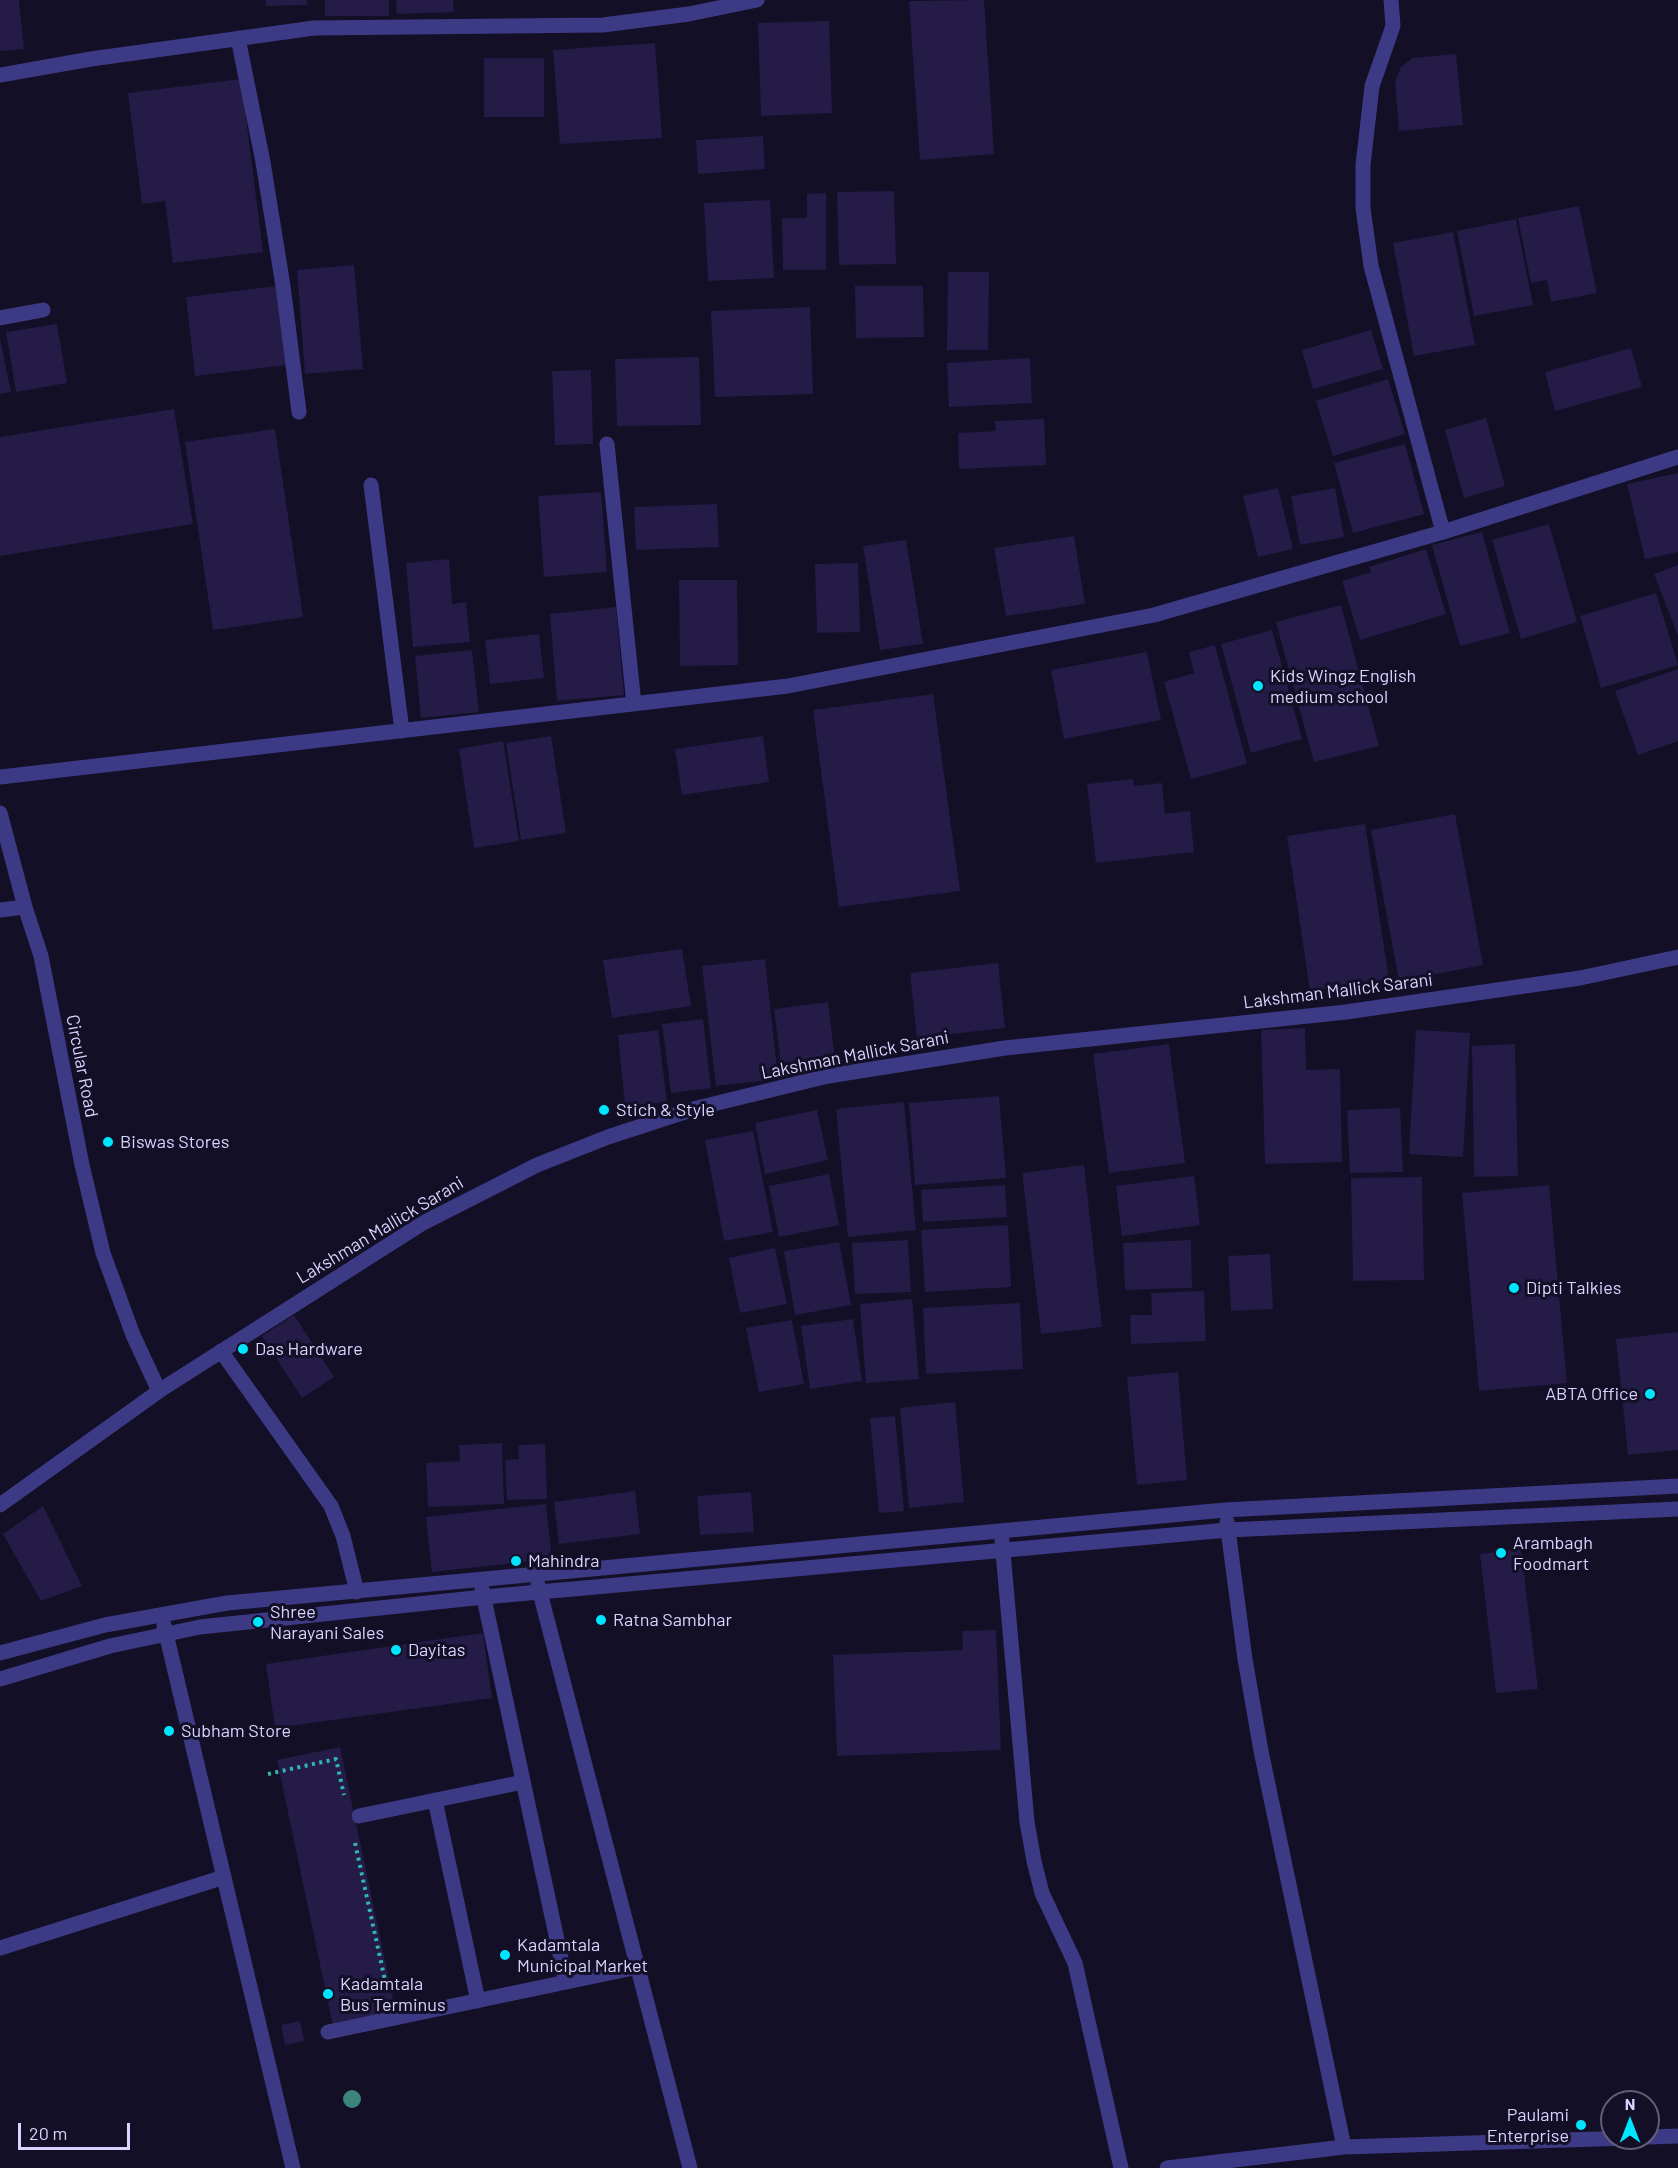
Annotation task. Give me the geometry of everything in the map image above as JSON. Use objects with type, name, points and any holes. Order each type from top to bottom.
[{"type":"street","points":[[0,75],[91,59],[314,28],[603,25],[688,7],[757,0]]},
{"type":"street","points":[[1391,0],[1393,26],[1372,86],[1363,165],[1363,208],[1371,266],[1443,532]]},
{"type":"street","points":[[238,38],[274,230],[298,412]]},
{"type":"street","points":[[0,318],[43,310]]},
{"type":"street","points":[[608,444],[634,704]]},
{"type":"street","points":[[0,777],[788,686],[1154,615],[1443,532],[1678,457]]},
{"type":"street","points":[[371,485],[402,731]]},
{"type":"street","name":"Circular Road","points":[[0,813],[25,908],[41,956],[82,1165],[103,1253],[133,1335],[159,1391]]},
{"type":"street","points":[[0,910],[25,908]]},
{"type":"street","name":"Lakshman Mallick Sarani","points":[[0,1505],[159,1391],[423,1223],[537,1165],[598,1141],[697,1108],[828,1076],[993,1050],[1346,1012],[1580,978],[1678,957]]},
{"type":"street","points":[[221,1351],[331,1506],[343,1536],[357,1592]]},
{"type":"street","points":[[0,1653],[105,1625],[227,1603],[1225,1510],[1678,1486]]},
{"type":"street","points":[[0,1679],[110,1646],[200,1627],[484,1597],[1228,1530],[1678,1509]]},
{"type":"street","points":[[1225,1510],[1245,1659],[1261,1751],[1344,2147]]},
{"type":"street","points":[[1001,1530],[1026,1811],[1034,1862],[1042,1893],[1075,1963],[1120,2168]]},
{"type":"street","points":[[535,1574],[690,2168]]},
{"type":"street","points":[[480,1580],[566,1982]]},
{"type":"street","points":[[161,1614],[293,2168]]},
{"type":"street","points":[[359,1816],[523,1782]]},
{"type":"street","points":[[435,1800],[478,2001]]},
{"type":"street","points":[[0,1948],[224,1877]]},
{"type":"street","points":[[328,2032],[638,1967]]},
{"type":"street","points":[[1660,2137],[1678,2136]]},
{"type":"street","points":[[1167,2168],[1344,2147],[1600,2139]]},
{"type":"path","points":[[268,1774],[336,1759],[345,1798]]},
{"type":"path","points":[[354,1840],[389,1998]]},
{"type":"building","points":[[0,0],[19,0],[24,49],[0,51]]},
{"type":"building","points":[[266,0],[307,0],[307,5],[266,6]]},
{"type":"building","points":[[325,0],[389,0],[389,16],[325,16]]},
{"type":"building","points":[[396,0],[453,0],[454,12],[397,14]]},
{"type":"building","points":[[984,0],[994,154],[920,160],[909,1]]},
{"type":"building","points":[[829,21],[832,113],[761,116],[758,23]]},
{"type":"building","points":[[655,43],[662,138],[560,144],[553,50]]},
{"type":"building","points":[[1456,54],[1463,125],[1399,131],[1395,82],[1401,67],[1413,58]]},
{"type":"building","points":[[484,58],[544,58],[544,117],[484,117]]},
{"type":"building","points":[[241,79],[263,252],[173,263],[165,201],[142,204],[128,93]]},
{"type":"building","points":[[763,136],[765,169],[698,174],[696,140]]},
{"type":"building","points":[[894,191],[896,264],[839,265],[837,192]]},
{"type":"building","points":[[826,193],[826,270],[783,270],[782,218],[807,218],[807,194]]},
{"type":"building","points":[[770,200],[774,278],[708,281],[704,203]]},
{"type":"building","points":[[1579,206],[1597,293],[1551,302],[1547,280],[1531,283],[1518,218]]},
{"type":"building","points":[[1516,219],[1533,305],[1474,316],[1457,231]]},
{"type":"building","points":[[1453,232],[1475,345],[1414,356],[1393,243]]},
{"type":"building","points":[[354,265],[363,369],[305,374],[297,270]]},
{"type":"building","points":[[948,272],[989,272],[988,350],[947,350]]},
{"type":"building","points":[[277,286],[286,365],[195,376],[186,297]]},
{"type":"building","points":[[855,286],[923,286],[924,337],[856,338]]},
{"type":"building","points":[[810,307],[813,394],[715,397],[711,311]]},
{"type":"building","points":[[57,324],[67,383],[16,392],[6,332]]},
{"type":"building","points":[[1371,330],[1383,369],[1313,389],[1302,350]]},
{"type":"building","points":[[0,339],[11,392],[0,394]]},
{"type":"building","points":[[1631,348],[1642,387],[1555,411],[1545,372]]},
{"type":"building","points":[[699,357],[701,425],[617,426],[615,359]]},
{"type":"building","points":[[1030,358],[1032,403],[949,407],[947,363]]},
{"type":"building","points":[[591,370],[593,444],[555,445],[552,371]]},
{"type":"building","points":[[1388,379],[1405,434],[1333,456],[1316,401]]},
{"type":"building","points":[[174,409],[193,524],[0,556],[0,437]]},
{"type":"building","points":[[1486,418],[1505,486],[1464,498],[1445,430]]},
{"type":"building","points":[[1044,419],[1046,465],[959,469],[958,433],[996,431],[995,421]]},
{"type":"building","points":[[275,429],[303,617],[213,630],[185,442]]},
{"type":"building","points":[[1405,444],[1424,514],[1353,533],[1334,463]]},
{"type":"building","points":[[1678,473],[1678,552],[1645,559],[1627,484]]},
{"type":"building","points":[[1278,488],[1293,549],[1258,557],[1243,496]]},
{"type":"building","points":[[1335,488],[1344,537],[1300,545],[1291,496]]},
{"type":"building","points":[[601,492],[607,572],[544,577],[538,496]]},
{"type":"building","points":[[717,504],[719,547],[636,550],[634,507]]},
{"type":"building","points":[[1549,524],[1577,622],[1521,639],[1492,540]]},
{"type":"building","points":[[1482,532],[1510,633],[1460,646],[1432,545]]},
{"type":"building","points":[[1074,536],[1085,604],[1006,616],[994,548]]},
{"type":"building","points":[[906,540],[923,644],[880,650],[863,546]]},
{"type":"building","points":[[1426,549],[1446,614],[1360,640],[1342,581],[1371,572],[1369,567]]},
{"type":"building","points":[[449,559],[452,604],[466,602],[470,642],[413,647],[406,563]]},
{"type":"building","points":[[858,563],[860,632],[817,633],[815,564]]},
{"type":"building","points":[[1678,565],[1678,636],[1654,574]]},
{"type":"building","points":[[679,580],[737,580],[738,665],[680,666]]},
{"type":"building","points":[[1656,593],[1678,665],[1601,688],[1580,616]]},
{"type":"building","points":[[1341,605],[1379,746],[1314,762],[1276,622]]},
{"type":"building","points":[[616,607],[624,695],[557,701],[550,614]]},
{"type":"building","points":[[1272,630],[1302,739],[1251,753],[1221,644]]},
{"type":"building","points":[[539,634],[544,678],[490,684],[485,640]]},
{"type":"building","points":[[1215,645],[1247,764],[1191,779],[1164,682],[1194,673],[1189,652]]},
{"type":"building","points":[[472,650],[479,712],[421,718],[415,656]]},
{"type":"building","points":[[1147,652],[1161,720],[1064,739],[1051,670]]},
{"type":"building","points":[[1678,669],[1678,741],[1638,755],[1615,691]]},
{"type":"building","points":[[933,694],[960,891],[839,907],[813,710]]},
{"type":"building","points":[[551,736],[566,833],[521,840],[506,743]]},
{"type":"building","points":[[763,736],[769,782],[682,795],[675,749]]},
{"type":"building","points":[[503,741],[519,841],[474,848],[459,749]]},
{"type":"building","points":[[1133,779],[1134,786],[1162,783],[1165,814],[1190,811],[1194,852],[1096,863],[1087,784]]},
{"type":"building","points":[[1455,814],[1483,965],[1399,981],[1371,830]]},
{"type":"building","points":[[1365,824],[1389,979],[1310,991],[1287,836]]},
{"type":"building","points":[[682,949],[691,1006],[612,1018],[603,960]]},
{"type":"building","points":[[765,959],[778,1079],[716,1086],[702,966]]},
{"type":"building","points":[[998,963],[1005,1028],[917,1038],[910,973]]},
{"type":"building","points":[[828,1002],[836,1067],[782,1074],[774,1009]]},
{"type":"building","points":[[703,1019],[711,1088],[671,1093],[662,1024]]},
{"type":"building","points":[[1305,1028],[1306,1070],[1340,1069],[1342,1162],[1265,1164],[1261,1030]]},
{"type":"building","points":[[658,1030],[667,1102],[625,1106],[618,1035]]},
{"type":"building","points":[[1416,1030],[1470,1033],[1463,1157],[1409,1154]]},
{"type":"building","points":[[1169,1044],[1185,1163],[1109,1173],[1093,1054]]},
{"type":"building","points":[[1515,1044],[1518,1176],[1474,1177],[1472,1046]]},
{"type":"building","points":[[999,1096],[1006,1178],[915,1185],[909,1103]]},
{"type":"building","points":[[904,1102],[916,1230],[848,1237],[836,1109]]},
{"type":"building","points":[[1400,1108],[1403,1172],[1350,1173],[1347,1110]]},
{"type":"building","points":[[817,1110],[828,1160],[765,1174],[755,1123]]},
{"type":"building","points":[[753,1131],[773,1232],[724,1241],[705,1140]]},
{"type":"building","points":[[1084,1165],[1102,1327],[1041,1334],[1022,1173]]},
{"type":"building","points":[[829,1174],[839,1225],[779,1237],[769,1186]]},
{"type":"building","points":[[1194,1176],[1200,1225],[1122,1236],[1116,1186]]},
{"type":"building","points":[[1422,1177],[1424,1280],[1353,1281],[1351,1178]]},
{"type":"building","points":[[1005,1185],[1007,1217],[923,1222],[921,1190]]},
{"type":"building","name":"Dipti Talkies","points":[[1549,1185],[1567,1383],[1479,1391],[1462,1193]]},
{"type":"building","points":[[1008,1225],[1011,1287],[925,1292],[921,1230]]},
{"type":"building","points":[[908,1240],[911,1292],[855,1294],[852,1243]]},
{"type":"building","points":[[1191,1240],[1192,1288],[1125,1290],[1123,1243]]},
{"type":"building","points":[[839,1242],[851,1305],[795,1315],[784,1251]]},
{"type":"building","points":[[775,1248],[787,1304],[740,1313],[729,1258]]},
{"type":"building","points":[[1270,1254],[1273,1309],[1231,1311],[1228,1256]]},
{"type":"building","points":[[1204,1291],[1206,1341],[1131,1344],[1130,1315],[1152,1315],[1151,1293]]},
{"type":"building","points":[[912,1299],[919,1379],[866,1383],[860,1304]]},
{"type":"building","points":[[1020,1303],[1023,1369],[926,1374],[923,1308]]},
{"type":"building","points":[[294,1315],[334,1377],[302,1398],[262,1336]]},
{"type":"building","points":[[853,1319],[862,1381],[810,1389],[801,1326]]},
{"type":"building","points":[[792,1320],[804,1384],[759,1392],[746,1328]]},
{"type":"building","name":"ABTA Office","points":[[1678,1332],[1678,1450],[1628,1455],[1616,1339]]},
{"type":"building","points":[[1178,1372],[1187,1480],[1137,1485],[1127,1377]]},
{"type":"building","points":[[955,1402],[964,1502],[909,1508],[900,1408]]},
{"type":"building","points":[[895,1416],[904,1511],[879,1513],[870,1418]]},
{"type":"building","points":[[502,1443],[504,1504],[428,1507],[426,1463],[460,1461],[459,1445]]},
{"type":"building","points":[[545,1444],[547,1499],[507,1500],[505,1460],[519,1459],[518,1445]]},
{"type":"building","points":[[635,1491],[640,1534],[559,1544],[554,1502]]},
{"type":"building","points":[[751,1492],[754,1532],[700,1535],[697,1496]]},
{"type":"building","points":[[546,1504],[552,1559],[432,1572],[426,1517]]},
{"type":"building","points":[[43,1506],[82,1586],[41,1601],[3,1534]]},
{"type":"building","points":[[1521,1549],[1538,1689],[1496,1693],[1480,1554]]},
{"type":"building","points":[[996,1630],[1001,1750],[837,1756],[833,1655],[963,1650],[962,1631]]},
{"type":"building","points":[[483,1633],[492,1698],[275,1728],[266,1664]]},
{"type":"building","points":[[340,1747],[396,2013],[333,2026],[277,1760]]},
{"type":"building","points":[[300,2021],[304,2041],[285,2045],[281,2025]]},
{"type":"place","name":"Kids Wingz English medium school","points":[[1258,686]]},
{"type":"place","name":"Stich & Style","points":[[604,1110]]},
{"type":"place","name":"Biswas Stores","points":[[108,1142]]},
{"type":"place","name":"Dipti Talkies","points":[[1514,1288]]},
{"type":"place","name":"Das Hardware","points":[[243,1349]]},
{"type":"place","name":"ABTA Office","points":[[1650,1394]]},
{"type":"place","name":"Arambagh Foodmart","points":[[1501,1553]]},
{"type":"place","name":"Mahindra","points":[[516,1561]]},
{"type":"place","name":"Ratna Sambhar","points":[[601,1620]]},
{"type":"place","name":"Shree Narayani Sales","points":[[258,1622]]},
{"type":"place","name":"Dayitas","points":[[396,1650]]},
{"type":"place","name":"Subham Store","points":[[169,1731]]},
{"type":"place","name":"Kadamtala Municipal Market","points":[[505,1955]]},
{"type":"place","name":"Kadamtala Bus Terminus","points":[[328,1994]]},
{"type":"place","name":"Paulami Enterprise","points":[[1581,2125]]}]
